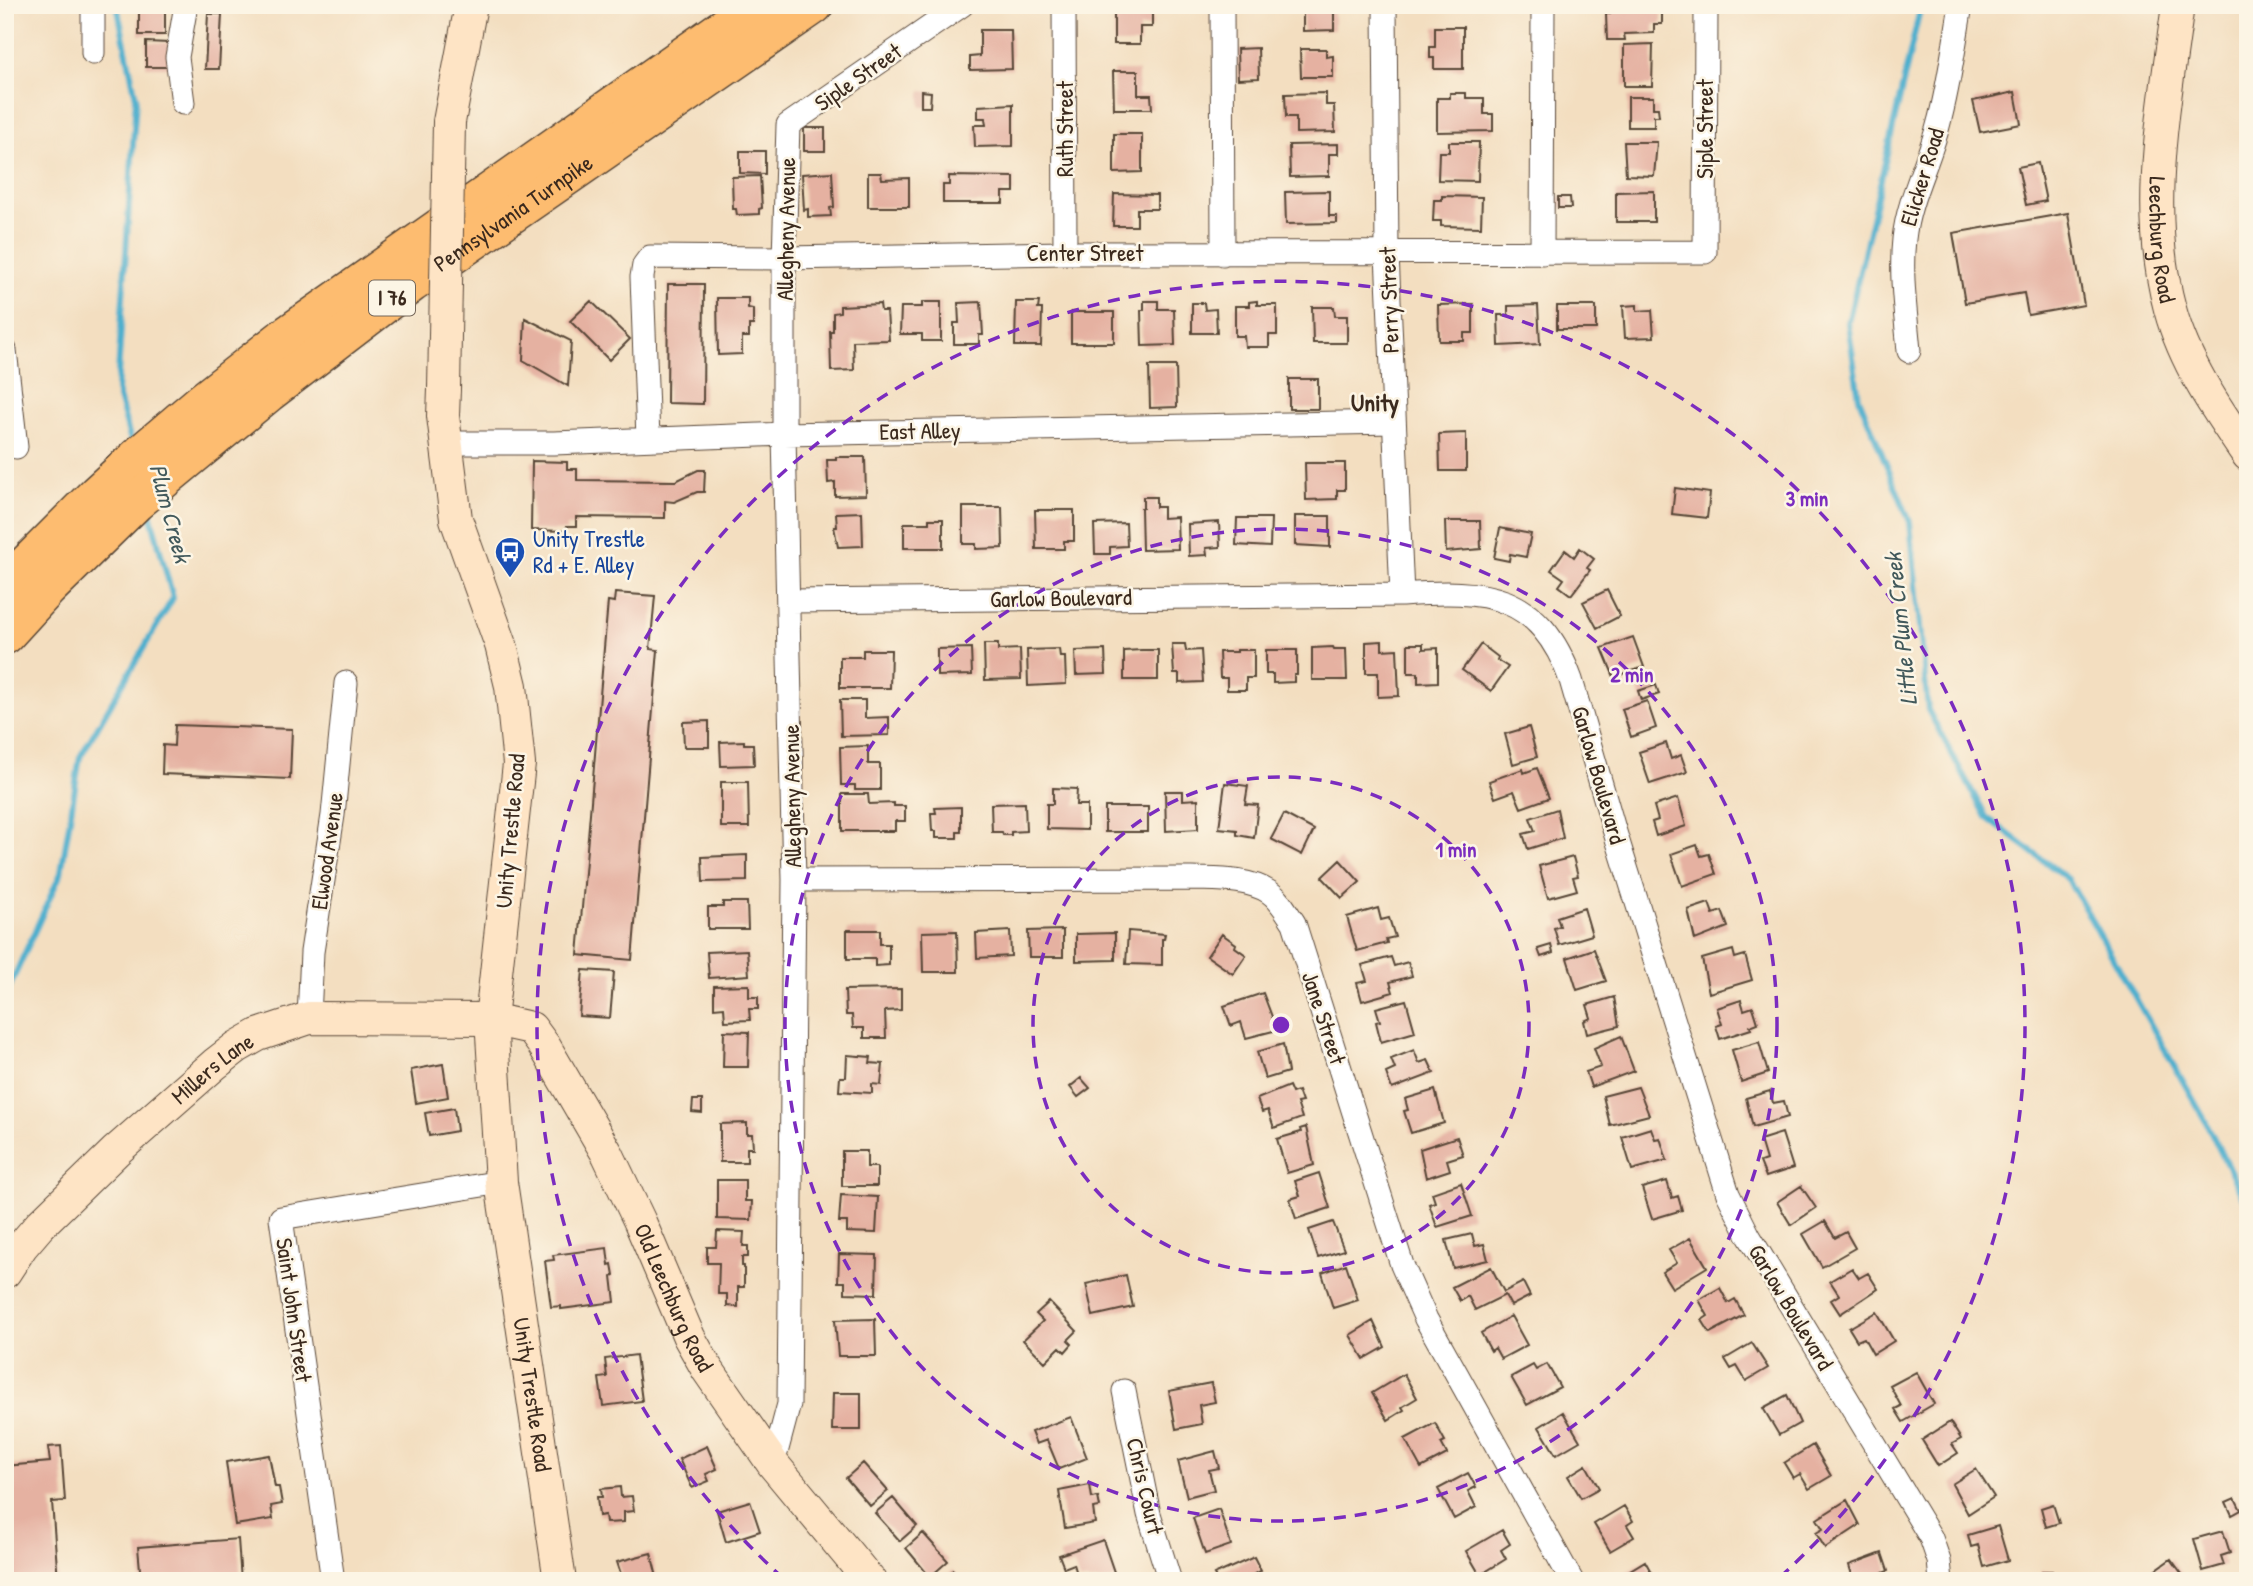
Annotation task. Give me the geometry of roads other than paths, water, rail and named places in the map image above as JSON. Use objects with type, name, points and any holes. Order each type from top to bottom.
[{"type":"highway","name":"Pennsylvania Turnpike","points":[[5,586],[133,461],[286,336],[756,5]]},
{"type":"highway","name":"Pennsylvania Turnpike","points":[[5,635],[48,588],[136,502],[268,393],[411,283],[814,5]]},
{"type":"street","points":[[93,5],[93,53]]},
{"type":"street","points":[[183,103],[177,57],[186,5]]},
{"type":"street","name":"Unity Trestle Road","points":[[471,5],[449,122],[443,416],[456,519],[501,645],[511,686],[519,764],[491,1019],[501,1182],[560,1581]]},
{"type":"street","name":"Siple Street","points":[[788,125],[962,5]]},
{"type":"street","name":"Ruth Street","points":[[1064,5],[1065,253]]},
{"type":"street","points":[[1222,5],[1223,254]]},
{"type":"street","name":"Perry Street","points":[[1385,5],[1387,254],[1402,595]]},
{"type":"street","points":[[1542,253],[1543,5]]},
{"type":"street","name":"Siple Street","points":[[1705,252],[1706,5]]},
{"type":"street","name":"Elicker Road","points":[[1909,351],[1904,289],[1904,240],[1914,199],[1938,127],[1961,5]]},
{"type":"street","name":"Leechburg Road","points":[[2178,5],[2157,170],[2162,270],[2170,309],[2184,348],[2200,380],[2248,455]]},
{"type":"street","name":"Allegheny Avenue","points":[[773,1464],[789,1404],[794,880],[784,434],[784,258],[788,125]]},
{"type":"street","name":"Center Street","points":[[648,439],[642,277],[644,265],[650,257],[1705,252]]},
{"type":"street","points":[[5,350],[16,447]]},
{"type":"street","name":"East Alley","points":[[447,443],[554,443],[784,434],[1394,422]]},
{"type":"street","name":"Garlow Boulevard","points":[[789,601],[1402,595],[1437,592],[1482,594],[1529,613],[1545,631],[1564,661],[1728,1194],[1749,1236],[1931,1538],[1939,1561],[1941,1581]]},
{"type":"street","name":"Elwood Avenue","points":[[309,1018],[312,952],[333,815],[346,683]]},
{"type":"street","name":"Jane Street","points":[[794,880],[1192,879],[1244,882],[1270,892],[1294,923],[1402,1265],[1426,1319],[1572,1581]]},
{"type":"street","name":"Millers Lane","points":[[5,1272],[40,1225],[116,1151],[215,1064],[236,1047],[258,1035],[309,1018],[491,1019]]},
{"type":"street","name":"Old Leechburg Road","points":[[491,1019],[531,1028],[545,1047],[608,1155],[689,1337],[707,1370],[773,1464],[870,1581]]},
{"type":"street","name":"Saint John Street","points":[[332,1581],[281,1218],[501,1182]]},
{"type":"street","name":"Chris Court","points":[[1124,1391],[1149,1514],[1170,1581]]},
{"type":"waterway","name":"Plum Creek","points":[[117,5],[136,98],[117,390],[132,445]]},
{"type":"waterway","name":"Little Plum Creek","points":[[1921,5],[1848,323],[1859,398],[1910,522],[1928,710],[1986,817],[2068,879],[2205,1120],[2248,1208]]},
{"type":"waterway","name":"Plum Creek","points":[[5,997],[61,873],[80,757],[173,598],[149,509]]},
{"type":"place","name":"Unity Trestle Rd + E. Alley","points":[[510,579]]},
{"type":"district","name":"Unity","points":[[1375,403]]}]
